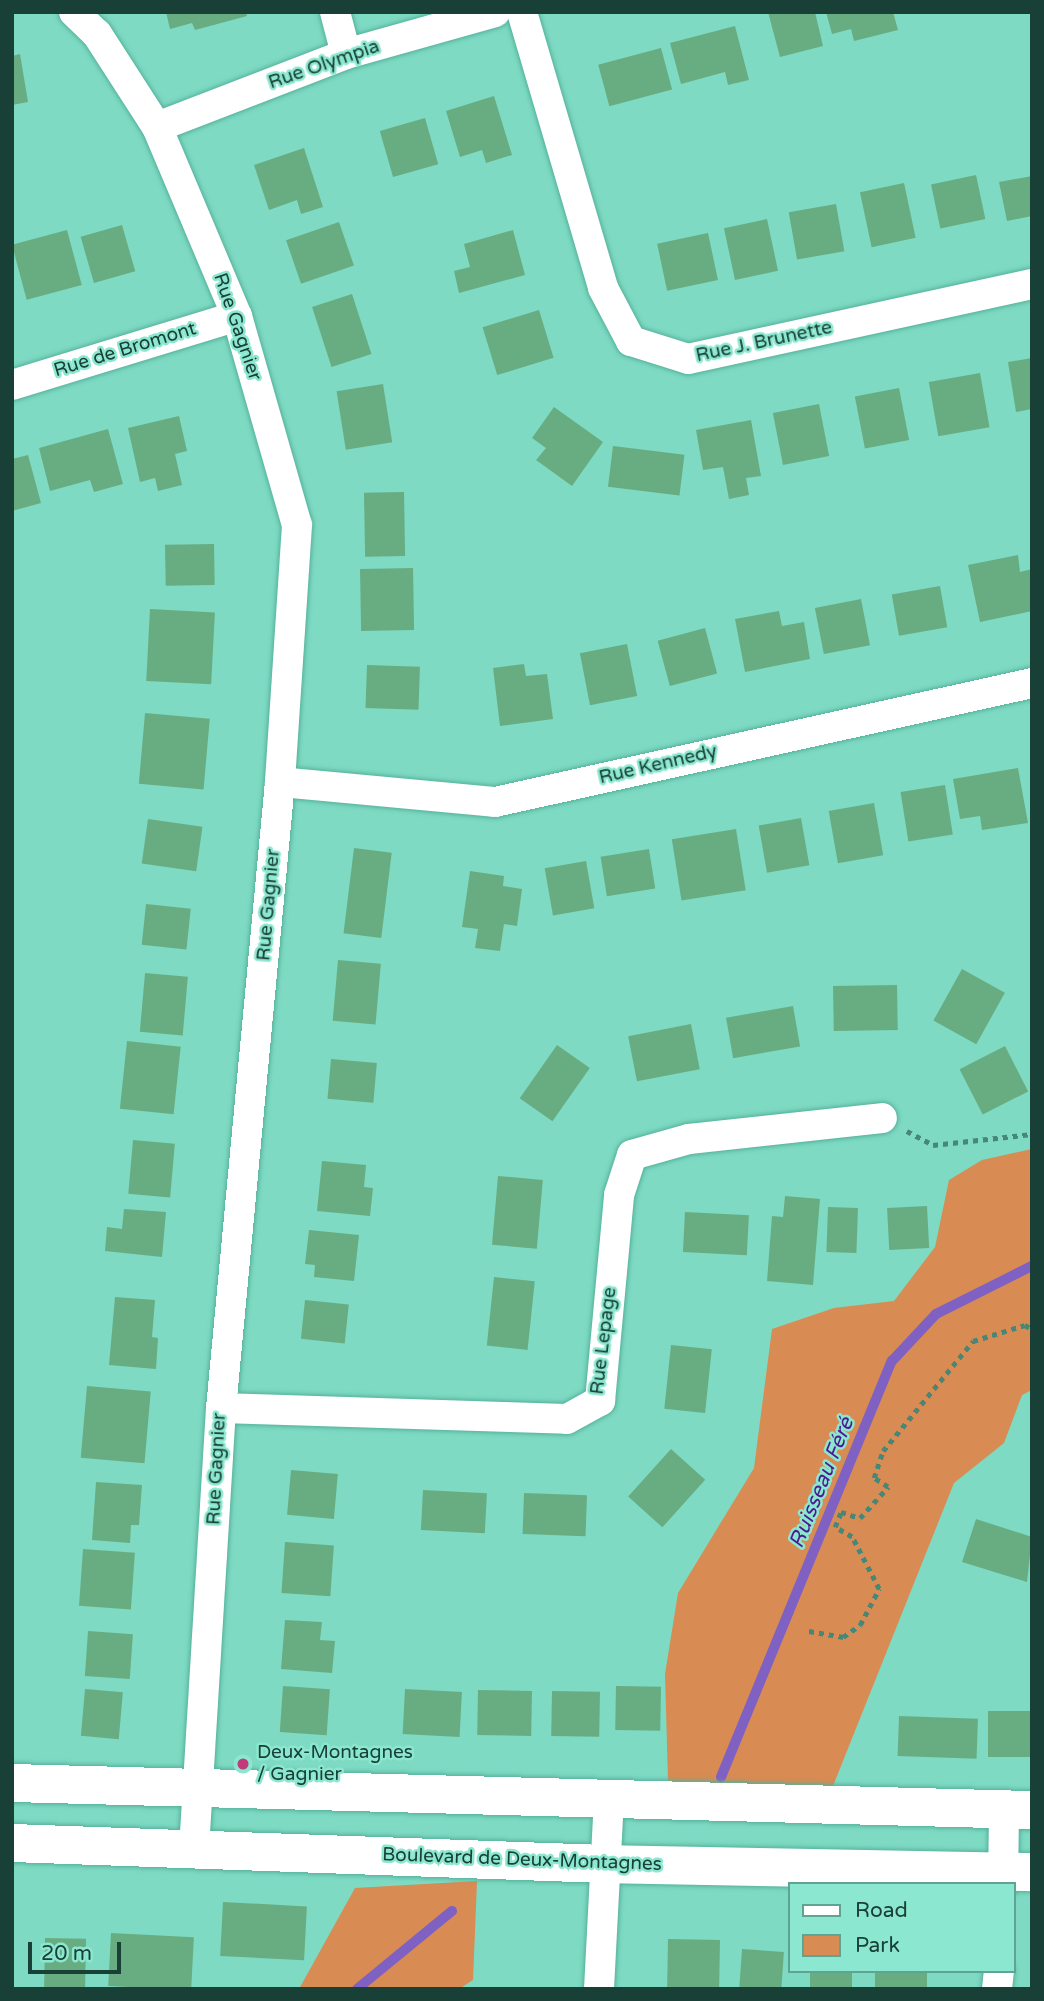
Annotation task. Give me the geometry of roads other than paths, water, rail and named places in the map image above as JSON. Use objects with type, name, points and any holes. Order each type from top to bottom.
[{"type":"street","name":"Rue Gagnier","points":[[74,12],[97,34],[157,127],[237,316],[297,525],[280,782],[221,1408],[194,1848]]},
{"type":"street","points":[[335,12],[346,54]]},
{"type":"street","name":"Rue Olympia","points":[[157,127],[346,54],[419,22],[495,12]]},
{"type":"street","name":"Rue J. Brunette","points":[[522,12],[603,288],[631,341],[688,359],[1032,284]]},
{"type":"street","name":"Rue de Bromont","points":[[12,385],[237,316]]},
{"type":"street","name":"Rue Kennedy","points":[[280,782],[495,802],[1032,684]]},
{"type":"street","name":"Rue Lepage","points":[[221,1408],[566,1419],[600,1401],[619,1195],[632,1155],[689,1139],[882,1118]]},
{"type":"street","points":[[12,1783],[1018,1810],[1012,1875]]},
{"type":"street","points":[[599,1989],[609,1801]]},
{"type":"street","name":"Boulevard de Deux-Montagnes","points":[[12,1843],[1012,1875]]},
{"type":"waterway","name":"Ruisseau Féré","points":[[721,1777],[892,1361],[936,1314],[1032,1266]]},
{"type":"waterway","name":"Ruisseau Féré","points":[[357,1989],[452,1911]]},
{"type":"place","name":"Deux-Montagnes / Gagnier","points":[[243,1764]]}]
